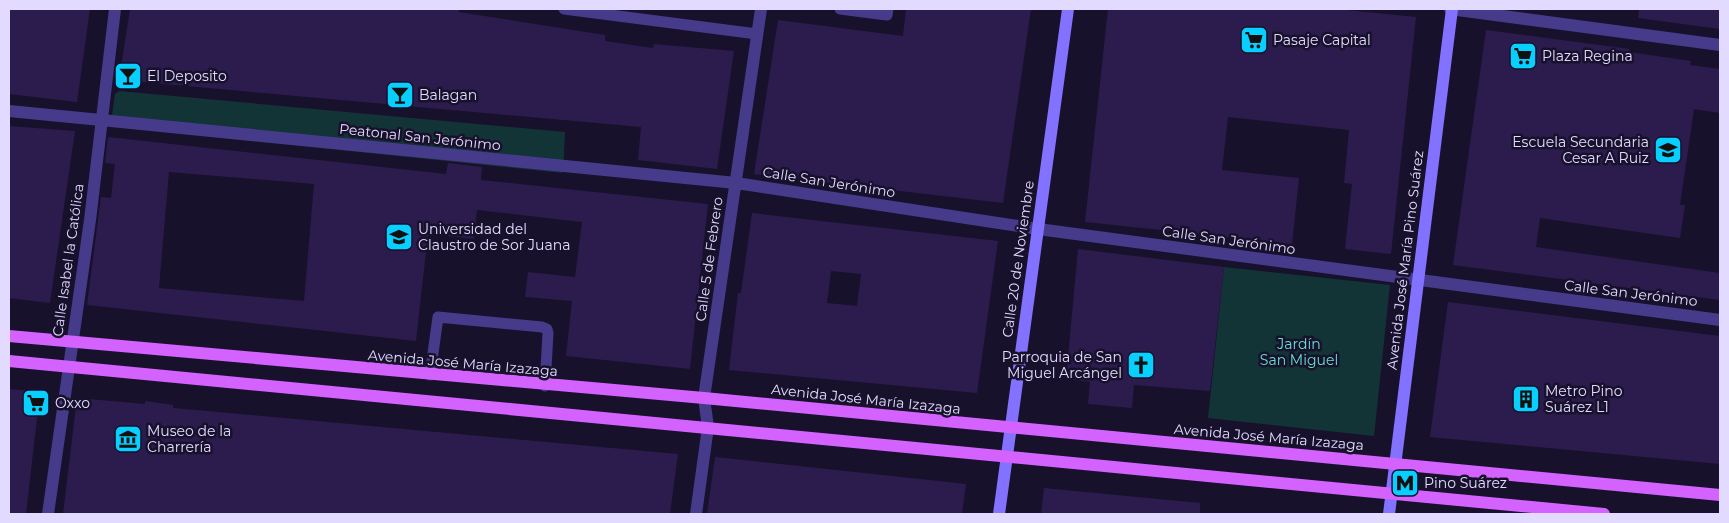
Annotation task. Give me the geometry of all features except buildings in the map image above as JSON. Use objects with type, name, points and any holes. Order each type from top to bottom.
[{"type":"main road","name":"Calle 20 de Noviembre","points":[[999,514],[1068,9]]},
{"type":"main road","name":"Avenida José María Pino Suárez","points":[[1389,514],[1452,9]]},
{"type":"main road","name":"Avenida José María Izazaga","points":[[9,336],[545,386],[704,398],[1720,495]]},
{"type":"main road","points":[[9,361],[1604,514]]},
{"type":"street","name":"Calle Isabel la Católica","points":[[48,514],[90,220],[115,9]]},
{"type":"street","name":"Calle 5 de Febrero","points":[[696,514],[708,427],[704,398],[761,9]]},
{"type":"street","points":[[1452,9],[1720,45]]},
{"type":"street","points":[[9,111],[101,120]]},
{"type":"street","name":"Peatonal San Jerónimo","points":[[101,120],[736,183]]},
{"type":"street","name":"Calle San Jerónimo","points":[[736,183],[1038,229],[1720,320]]},
{"type":"lane","points":[[564,9],[758,34]]},
{"type":"lane","points":[[840,9],[887,15],[888,9]]},
{"type":"lane","points":[[430,375],[438,317],[547,329],[545,386]]},
{"type":"green space","points":[[119,91],[565,132],[563,173],[115,127],[111,122],[115,94]]},
{"type":"green space","name":"Jardín San Miguel","points":[[1224,267],[1390,285],[1374,436],[1208,418]]},
{"type":"place","name":"Pasaje Capital","points":[[1254,40]]},
{"type":"place","name":"Plaza Regina","points":[[1523,56]]},
{"type":"place","name":"El Deposito","points":[[128,76]]},
{"type":"place","name":"Balagan","points":[[400,95]]},
{"type":"place","name":"Escuela Secundaria Cesar A Ruiz","points":[[1668,150]]},
{"type":"place","name":"Universidad del Claustro de Sor Juana","points":[[399,237]]},
{"type":"place","name":"Parroquia de San Miguel Arcángel","points":[[1141,365]]},
{"type":"place","name":"Metro Pino Suárez L1","points":[[1526,399]]},
{"type":"place","name":"Oxxo","points":[[36,403]]},
{"type":"place","name":"Museo de la Charrería","points":[[128,439]]},
{"type":"place","name":"Pino Suárez","points":[[1405,483]]}]
